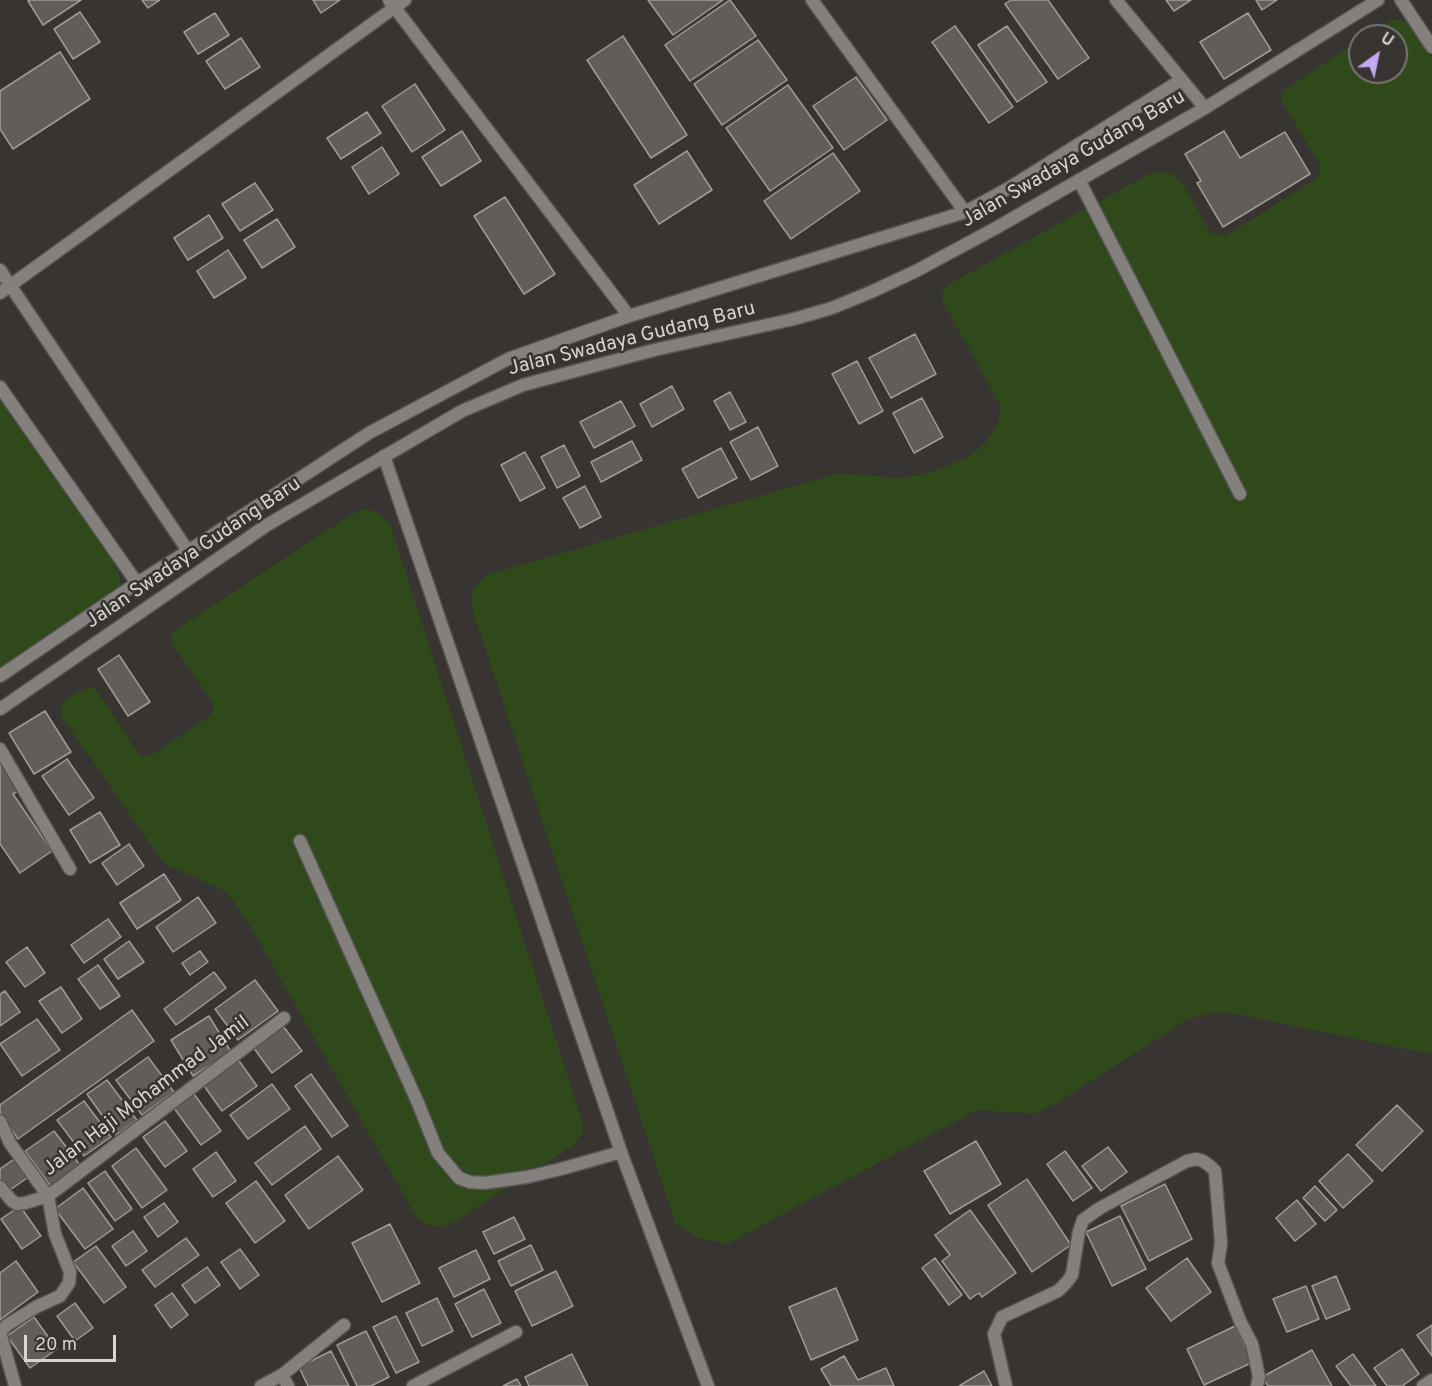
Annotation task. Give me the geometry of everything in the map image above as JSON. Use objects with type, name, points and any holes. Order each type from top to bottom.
[{"type":"street","points":[[812,0],[965,212]]},
{"type":"street","points":[[1116,0],[1205,108]]},
{"type":"street","name":"Jalan Swadaya Gudang Baru","points":[[0,709],[267,525],[462,411],[523,385],[654,350],[794,319],[832,308],[871,292],[916,271],[994,229],[1205,108],[1378,0]]},
{"type":"street","points":[[1401,0],[1432,48]]},
{"type":"street","points":[[5,289],[396,2],[629,316]]},
{"type":"street","points":[[0,676],[137,583],[369,433],[508,359],[629,316],[965,212],[1007,189],[1181,80]]},
{"type":"street","points":[[1079,180],[1240,494]]},
{"type":"street","points":[[0,270],[5,289],[188,551]]},
{"type":"street","points":[[0,387],[137,583]]},
{"type":"street","points":[[384,456],[621,1152],[708,1386]]},
{"type":"street","points":[[0,749],[70,869]]},
{"type":"street","points":[[300,842],[418,1103],[438,1153],[459,1178],[484,1183],[506,1180],[561,1169],[621,1152]]},
{"type":"street","name":"Jalan Haji Mohammad Jamil","points":[[0,1121],[10,1143],[48,1196],[284,1017]]},
{"type":"street","points":[[1006,1386],[994,1334],[1002,1317],[1058,1291],[1066,1283],[1072,1275],[1083,1220],[1100,1208],[1187,1161],[1197,1159],[1215,1171],[1221,1243],[1218,1263],[1240,1321],[1252,1344],[1259,1377],[1257,1386]]},
{"type":"street","points":[[0,1186],[17,1204],[48,1196],[55,1233],[70,1272],[69,1283],[60,1296],[36,1307],[0,1332],[15,1386]]},
{"type":"street","points":[[261,1386],[285,1380],[344,1325]]},
{"type":"street","points":[[413,1386],[516,1332]]},
{"type":"street","points":[[1423,1386],[1432,1380]]},
{"type":"green space","points":[[1401,20],[1407,22],[1432,58],[1432,1053],[1237,1014],[1214,1012],[1188,1019],[1062,1100],[1034,1114],[977,1110],[727,1244],[698,1238],[676,1224],[471,606],[473,589],[486,575],[836,474],[897,478],[923,475],[969,457],[987,441],[998,424],[1001,407],[941,298],[944,289],[951,283],[1149,174],[1160,171],[1172,174],[1184,186],[1213,234],[1226,236],[1320,175],[1320,165],[1283,103],[1281,98],[1284,90],[1348,48],[1348,84],[1408,84],[1408,24],[1385,24]]},
{"type":"green space","points":[[0,398],[110,556],[119,574],[120,584],[118,592],[102,614],[0,683]]},
{"type":"green space","points":[[361,510],[370,510],[380,514],[390,524],[583,1124],[581,1134],[574,1145],[456,1221],[441,1227],[429,1225],[417,1218],[252,929],[230,896],[223,890],[164,864],[60,711],[63,702],[83,689],[92,687],[97,691],[138,753],[142,756],[152,755],[207,718],[213,710],[211,700],[172,644],[171,635],[174,631]]},
{"type":"building","points":[[81,0],[43,25],[28,1]]},
{"type":"building","points":[[142,0],[160,0],[148,8]]},
{"type":"building","points":[[313,0],[340,0],[321,13]]},
{"type":"building","points":[[648,0],[723,0],[673,35]]},
{"type":"building","points":[[730,0],[756,36],[690,81],[665,45]]},
{"type":"building","points":[[1011,0],[1048,0],[1089,58],[1058,79],[1005,4]]},
{"type":"building","points":[[1166,0],[1191,0],[1174,11]]},
{"type":"building","points":[[1256,0],[1277,0],[1262,10]]},
{"type":"building","points":[[80,12],[100,42],[73,59],[54,29]]},
{"type":"building","points":[[215,13],[229,35],[198,54],[184,32]]},
{"type":"building","points":[[1248,13],[1271,50],[1224,79],[1200,42]]},
{"type":"building","points":[[955,26],[1013,107],[989,123],[932,42]]},
{"type":"building","points":[[1007,26],[1047,82],[1017,102],[978,45]]},
{"type":"building","points":[[623,36],[687,135],[651,158],[587,60]]},
{"type":"building","points":[[241,38],[260,67],[225,89],[206,61]]},
{"type":"building","points":[[758,40],[787,80],[722,125],[694,84]]},
{"type":"building","points":[[60,52],[90,99],[13,149],[0,129],[0,91]]},
{"type":"building","points":[[856,77],[887,120],[844,150],[813,106]]},
{"type":"building","points":[[415,84],[445,130],[412,152],[382,106]]},
{"type":"building","points":[[788,85],[833,148],[770,191],[726,128]]},
{"type":"building","points":[[367,112],[381,133],[341,159],[327,138]]},
{"type":"building","points":[[462,131],[481,161],[441,186],[422,157]]},
{"type":"building","points":[[1224,131],[1240,158],[1285,132],[1310,174],[1223,227],[1197,183],[1201,181],[1185,154]]},
{"type":"building","points":[[382,147],[399,174],[369,194],[352,167]]},
{"type":"building","points":[[687,151],[712,190],[659,224],[634,185]]},
{"type":"building","points":[[833,153],[860,191],[791,239],[764,201]]},
{"type":"building","points":[[255,183],[273,210],[240,231],[222,204]]},
{"type":"building","points":[[505,197],[555,274],[524,294],[474,216]]},
{"type":"building","points":[[209,215],[223,238],[188,260],[174,238]]},
{"type":"building","points":[[277,219],[295,247],[262,268],[244,240]]},
{"type":"building","points":[[228,250],[246,278],[214,298],[197,271]]},
{"type":"building","points":[[915,334],[936,374],[891,398],[869,358]]},
{"type":"building","points":[[857,361],[883,411],[859,424],[832,374]]},
{"type":"building","points":[[672,386],[684,409],[652,427],[640,404]]},
{"type":"building","points":[[730,392],[746,422],[730,430],[714,401]]},
{"type":"building","points":[[922,398],[943,437],[914,453],[893,413]]},
{"type":"building","points":[[621,401],[635,426],[594,448],[580,422]]},
{"type":"building","points":[[758,427],[778,466],[751,480],[730,442]]},
{"type":"building","points":[[632,441],[642,460],[601,482],[591,462]]},
{"type":"building","points":[[564,445],[580,476],[557,488],[541,457]]},
{"type":"building","points":[[721,448],[737,478],[698,498],[682,469]]},
{"type":"building","points":[[525,452],[545,488],[520,501],[501,465]]},
{"type":"building","points":[[585,486],[601,517],[580,528],[563,498]]},
{"type":"building","points":[[119,655],[150,702],[128,716],[98,669]]},
{"type":"building","points":[[45,711],[71,752],[34,774],[9,733]]},
{"type":"building","points":[[67,759],[94,798],[69,815],[42,776]]},
{"type":"building","points":[[0,760],[20,790],[13,794],[52,851],[20,873],[0,844]]},
{"type":"building","points":[[100,812],[120,845],[90,863],[70,830]]},
{"type":"building","points":[[129,844],[144,866],[117,885],[102,863]]},
{"type":"building","points":[[164,874],[181,900],[137,929],[120,903]]},
{"type":"building","points":[[198,897],[216,923],[173,952],[156,927]]},
{"type":"building","points":[[108,919],[121,937],[84,963],[71,945]]},
{"type":"building","points":[[129,941],[144,962],[118,979],[104,959]]},
{"type":"building","points":[[27,947],[45,973],[25,987],[6,962]]},
{"type":"building","points":[[200,951],[208,962],[190,975],[182,963]]},
{"type":"building","points":[[98,965],[120,996],[100,1009],[78,979]]},
{"type":"building","points":[[214,972],[226,988],[176,1025],[164,1009]]},
{"type":"building","points":[[255,980],[278,1011],[238,1040],[215,1009]]},
{"type":"building","points":[[61,987],[82,1019],[62,1033],[39,1001]]},
{"type":"building","points":[[5,991],[20,1012],[0,1026],[0,994]]},
{"type":"building","points":[[132,1010],[154,1041],[18,1139],[0,1113],[0,1105]]},
{"type":"building","points":[[209,1016],[231,1052],[193,1076],[171,1040]]},
{"type":"building","points":[[37,1019],[60,1050],[22,1076],[0,1044]]},
{"type":"building","points":[[283,1026],[302,1051],[272,1073],[253,1047]]},
{"type":"building","points":[[148,1057],[174,1092],[142,1115],[116,1080]]},
{"type":"building","points":[[237,1058],[257,1086],[222,1111],[202,1083]]},
{"type":"building","points":[[311,1074],[348,1126],[332,1137],[295,1086]]},
{"type":"building","points":[[107,1080],[137,1120],[116,1135],[87,1094]]},
{"type":"building","points":[[272,1084],[290,1109],[248,1139],[230,1115]]},
{"type":"building","points":[[194,1094],[221,1131],[201,1145],[174,1108]]},
{"type":"building","points":[[84,1101],[111,1137],[84,1156],[57,1120]]},
{"type":"building","points":[[1397,1105],[1423,1131],[1382,1171],[1356,1145]]},
{"type":"building","points":[[165,1121],[187,1151],[165,1167],[143,1137]]},
{"type":"building","points":[[305,1126],[321,1149],[272,1185],[255,1163]]},
{"type":"building","points":[[54,1131],[80,1165],[51,1187],[25,1151]]},
{"type":"building","points":[[976,1141],[1001,1184],[950,1214],[924,1171]]},
{"type":"building","points":[[1108,1147],[1127,1172],[1101,1191],[1082,1166]]},
{"type":"building","points":[[136,1148],[167,1190],[142,1208],[112,1166]]},
{"type":"building","points":[[1065,1151],[1092,1188],[1073,1201],[1047,1164]]},
{"type":"building","points":[[216,1152],[236,1181],[213,1197],[193,1169]]},
{"type":"building","points":[[1348,1154],[1373,1181],[1343,1208],[1319,1181]]},
{"type":"building","points":[[338,1156],[363,1190],[309,1229],[285,1195]]},
{"type":"building","points":[[17,1157],[30,1176],[7,1192],[0,1182],[0,1169]]},
{"type":"building","points":[[105,1171],[132,1209],[115,1221],[88,1183]]},
{"type":"building","points":[[1027,1179],[1071,1245],[1032,1272],[988,1205]]},
{"type":"building","points":[[256,1181],[285,1221],[255,1243],[226,1203]]},
{"type":"building","points":[[1165,1184],[1192,1239],[1149,1261],[1121,1206]]},
{"type":"building","points":[[1315,1186],[1337,1210],[1325,1221],[1303,1198]]},
{"type":"building","points":[[83,1188],[113,1229],[85,1249],[55,1209]]},
{"type":"building","points":[[1297,1200],[1316,1224],[1295,1241],[1276,1218]]},
{"type":"building","points":[[164,1203],[178,1222],[158,1237],[144,1217]]},
{"type":"building","points":[[20,1206],[41,1236],[22,1249],[1,1219]]},
{"type":"building","points":[[970,1210],[1016,1273],[982,1297],[979,1293],[970,1299],[942,1261],[950,1255],[935,1235]]},
{"type":"building","points":[[1120,1216],[1146,1269],[1112,1286],[1086,1232]]},
{"type":"building","points":[[514,1217],[525,1239],[494,1254],[483,1232]]},
{"type":"building","points":[[390,1224],[420,1283],[382,1302],[352,1243]]},
{"type":"building","points":[[133,1231],[147,1251],[126,1266],[112,1246]]},
{"type":"building","points":[[186,1238],[199,1255],[155,1287],[142,1270]]},
{"type":"building","points":[[531,1245],[543,1270],[511,1286],[498,1261]]},
{"type":"building","points":[[96,1246],[126,1287],[104,1303],[73,1262]]},
{"type":"building","points":[[240,1249],[259,1275],[240,1289],[221,1262]]},
{"type":"building","points":[[476,1250],[490,1279],[454,1297],[439,1268]]},
{"type":"building","points":[[935,1258],[962,1295],[949,1305],[922,1268]]},
{"type":"building","points":[[1187,1258],[1211,1292],[1171,1321],[1146,1288]]},
{"type":"building","points":[[16,1261],[38,1292],[0,1320],[0,1273]]},
{"type":"building","points":[[207,1267],[220,1285],[195,1303],[182,1285]]},
{"type":"building","points":[[556,1271],[573,1306],[532,1326],[515,1291]]},
{"type":"building","points":[[1336,1276],[1350,1309],[1326,1319],[1312,1286]]},
{"type":"building","points":[[1306,1286],[1319,1319],[1287,1332],[1273,1299]]},
{"type":"building","points":[[836,1288],[858,1340],[811,1360],[789,1307]]},
{"type":"building","points":[[484,1289],[501,1323],[472,1337],[455,1304]]},
{"type":"building","points":[[172,1293],[188,1315],[171,1328],[155,1305]]},
{"type":"building","points":[[437,1298],[453,1331],[422,1346],[406,1313]]},
{"type":"building","points":[[75,1303],[93,1328],[75,1341],[57,1316]]},
{"type":"building","points":[[396,1316],[419,1362],[396,1373],[373,1327]]},
{"type":"building","points":[[34,1317],[57,1349],[30,1368],[7,1336]]},
{"type":"building","points":[[1432,1325],[1432,1356],[1417,1335]]},
{"type":"building","points":[[1235,1326],[1253,1362],[1204,1385],[1187,1349]]},
{"type":"building","points":[[366,1331],[389,1377],[371,1386],[357,1386],[337,1345]]},
{"type":"building","points":[[1402,1349],[1419,1374],[1402,1386],[1387,1386],[1374,1368]]},
{"type":"building","points":[[1312,1350],[1332,1386],[1268,1386],[1262,1377]]},
{"type":"building","points":[[331,1351],[349,1386],[308,1386],[299,1367]]},
{"type":"building","points":[[572,1354],[588,1386],[529,1386],[525,1377]]},
{"type":"building","points":[[1353,1354],[1376,1386],[1351,1386],[1336,1366]]},
{"type":"building","points":[[844,1356],[858,1380],[886,1368],[894,1386],[831,1386],[821,1369]]},
{"type":"building","points":[[984,1371],[992,1386],[959,1386]]},
{"type":"building","points":[[517,1379],[521,1386],[503,1386]]}]
